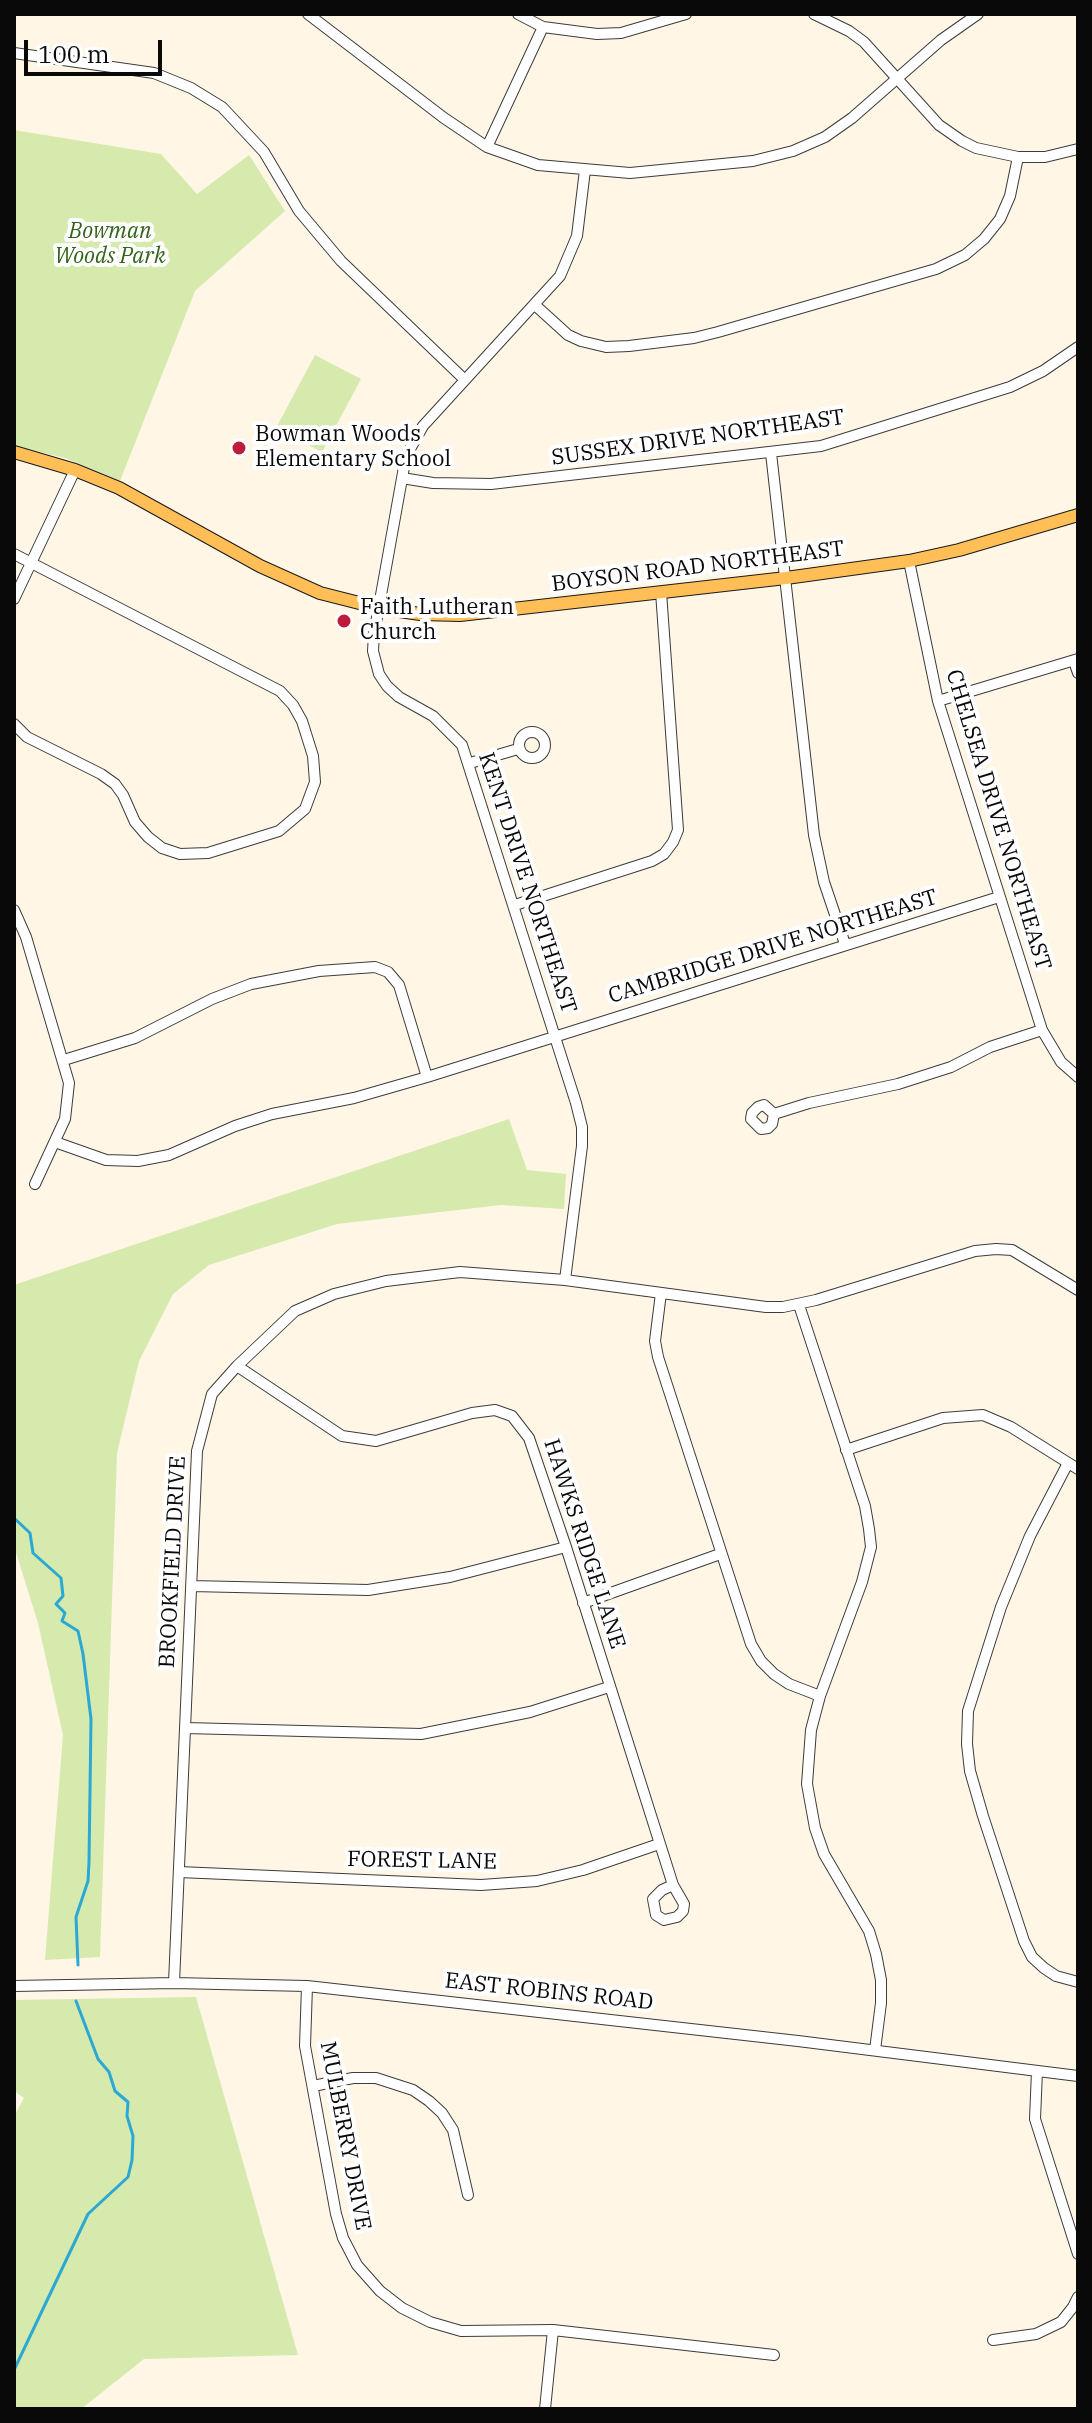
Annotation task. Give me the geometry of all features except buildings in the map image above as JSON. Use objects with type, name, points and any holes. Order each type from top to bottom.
[{"type":"main road","name":"BOYSON ROAD NORTHEAST","points":[[14,452],[75,470],[119,488],[260,566],[320,593],[379,608],[420,614],[460,615],[909,561],[959,550],[1078,515]]},
{"type":"street","points":[[308,14],[487,147],[538,165],[630,173],[753,161],[793,151],[825,137],[852,118],[941,40],[978,14]]},
{"type":"street","points":[[518,14],[543,27],[577,33],[621,33],[686,14]]},
{"type":"street","points":[[814,14],[864,42],[939,125],[976,148],[1018,157],[1045,157],[1078,149]]},
{"type":"street","points":[[487,147],[543,27]]},
{"type":"street","points":[[14,53],[154,73],[191,88],[222,107],[264,152],[293,203],[341,261],[465,380]]},
{"type":"street","points":[[535,305],[568,335],[581,341],[606,347],[629,346],[706,335],[936,269],[965,255],[984,239],[1000,219],[1010,196],[1018,157]]},
{"type":"street","name":"KENT DRIVE NORTHEAST","points":[[565,1280],[582,1146],[582,1127],[571,1087],[462,745],[433,716],[399,697],[387,686],[379,674],[373,651],[402,478],[413,442],[423,426],[560,276],[577,236],[585,170]]},
{"type":"street","name":"SUSSEX DRIVE NORTHEAST","points":[[402,478],[464,486],[491,484],[771,453],[849,439],[1010,387],[1043,371],[1078,347]]},
{"type":"street","points":[[771,453],[814,835],[824,882],[845,944]]},
{"type":"street","points":[[14,599],[75,470]]},
{"type":"street","points":[[14,554],[280,691],[302,721],[313,756],[315,782],[305,809],[279,831],[208,853],[180,854],[162,848],[148,837],[135,822],[115,784],[27,737],[14,724]]},
{"type":"street","name":"CHELSEA DRIVE NORTHEAST","points":[[909,561],[938,701],[1042,1030],[1061,1062],[1078,1077]]},
{"type":"street","points":[[515,905],[652,861],[664,854],[673,842],[678,830],[661,592]]},
{"type":"street","points":[[938,701],[1076,660],[1078,673]]},
{"type":"street","points":[[470,763],[518,749]]},
{"type":"street","name":"CAMBRIDGE DRIVE NORTHEAST","points":[[55,1142],[106,1160],[138,1161],[169,1155],[235,1126],[272,1114],[354,1098],[427,1077],[999,897]]},
{"type":"street","points":[[14,910],[26,937],[69,1083],[65,1119],[35,1184]]},
{"type":"street","points":[[64,1060],[135,1038],[212,999],[251,984],[319,971],[375,967],[388,972],[399,985],[427,1077]]},
{"type":"street","points":[[774,1114],[809,1103],[898,1084],[951,1067],[990,1047],[1042,1030]]},
{"type":"street","name":"BROOKFIELD DRIVE","points":[[174,1983],[197,1451],[212,1394],[295,1311],[347,1291],[386,1281],[460,1272],[565,1280],[766,1307],[799,1305],[975,1251],[996,1249],[1020,1254],[1078,1290]]},
{"type":"street","points":[[661,1293],[655,1341],[658,1357],[751,1644],[761,1661],[789,1684],[820,1696]]},
{"type":"street","points":[[799,1305],[865,1506],[871,1547],[862,1582],[820,1696],[811,1730],[807,1784],[824,1854],[869,1931],[876,1954],[881,1992],[875,2050]]},
{"type":"street","name":"HAWKS RIDGE LANE","points":[[237,1366],[342,1436],[376,1441],[472,1413],[495,1410],[512,1416],[529,1438],[673,1885]]},
{"type":"street","points":[[846,1450],[943,1418],[983,1415],[1011,1427],[1073,1466],[1030,1536],[1001,1607],[968,1711],[967,1744],[970,1771],[983,1816],[1024,1941],[1032,1957],[1044,1968],[1056,1976],[1078,1982]]},
{"type":"street","points":[[191,1586],[368,1590],[450,1577],[566,1547]]},
{"type":"street","points":[[583,1603],[720,1554]]},
{"type":"street","points":[[185,1728],[421,1734],[530,1712],[609,1687]]},
{"type":"street","name":"FOREST LANE","points":[[179,1872],[481,1885],[537,1881],[583,1870],[659,1844]]},
{"type":"street","name":"EAST ROBINS ROAD","points":[[14,1986],[174,1983],[307,1986],[1078,2076]]},
{"type":"street","name":"MULBERRY DRIVE","points":[[307,1986],[305,2046],[336,2214],[343,2238],[357,2265],[380,2291],[402,2308],[430,2322],[461,2331],[553,2330],[774,2355]]},
{"type":"street","points":[[1037,2071],[1035,2119],[1078,2254]]},
{"type":"street","points":[[313,2086],[353,2078],[376,2078],[413,2090],[429,2101],[453,2130],[468,2195]]},
{"type":"street","points":[[993,2340],[1036,2334],[1061,2322],[1078,2297]]},
{"type":"street","points":[[545,2409],[553,2330]]},
{"type":"green space","name":"Bowman Woods Park","points":[[14,130],[161,154],[197,194],[249,155],[285,211],[195,291],[120,481],[65,458],[14,446]]},
{"type":"green space","points":[[315,355],[361,379],[322,452],[276,428]]},
{"type":"green space","points":[[509,1119],[527,1170],[566,1174],[564,1209],[501,1205],[337,1224],[209,1265],[173,1294],[139,1361],[117,1453],[100,1957],[45,1960],[63,1735],[38,1623],[14,1546],[14,1285]]},
{"type":"green space","points":[[196,1997],[298,2355],[144,2359],[81,2409],[14,2409],[14,2116],[24,2098],[14,2091],[14,2000]]},
{"type":"waterway","points":[[14,1518],[30,1533],[33,1553],[61,1578],[63,1596],[56,1604],[65,1613],[62,1621],[78,1631],[83,1654],[91,1719],[89,1862],[88,1881],[76,1917],[78,1965]]},
{"type":"waterway","points":[[14,2370],[88,2214],[128,2177],[132,2160],[133,2136],[127,2116],[128,2102],[115,2091],[109,2072],[98,2059],[76,2001]]},
{"type":"place","name":"Bowman Woods Elementary School","points":[[239,448]]},
{"type":"place","name":"Faith Lutheran Church","points":[[344,621]]}]
